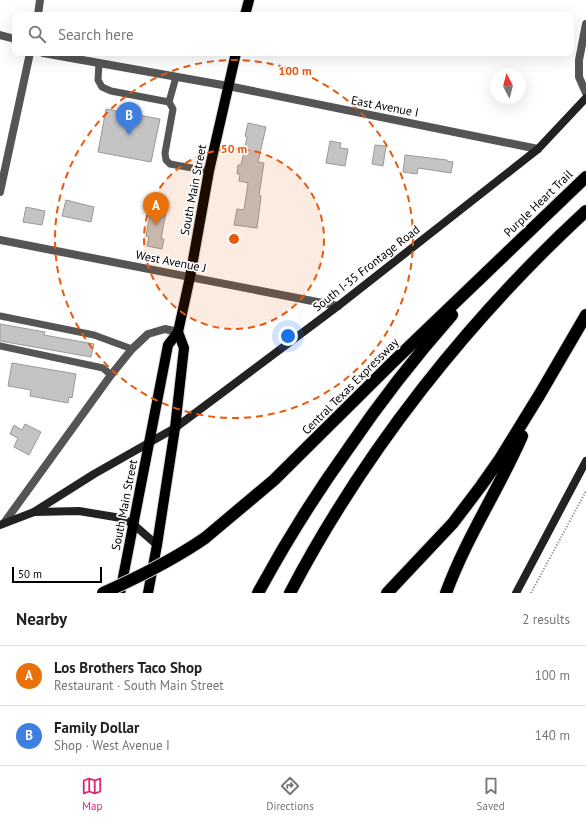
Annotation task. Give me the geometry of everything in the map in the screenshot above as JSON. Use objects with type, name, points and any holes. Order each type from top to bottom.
[{"type":"highway","name":"Purple Heart Trail","points":[[510,249],[586,177]]},
{"type":"highway","points":[[290,593],[347,494],[391,430],[453,351],[512,285],[560,235],[586,211]]},
{"type":"highway","name":"Central Texas Expressway","points":[[103,593],[154,569],[184,552],[205,538],[249,502],[284,471],[393,362],[510,249]]},
{"type":"highway","points":[[258,593],[296,526],[363,427],[398,380],[437,332],[510,249]]},
{"type":"highway","points":[[387,593],[453,523],[500,459],[540,394],[586,314]]},
{"type":"highway","points":[[446,593],[457,564],[470,537],[512,459],[540,394]]},
{"type":"main road","points":[[246,12],[249,0]]},
{"type":"main road","name":"South Main Street","points":[[120,593],[168,345],[178,332],[190,277],[209,171],[235,56]]},
{"type":"main road","name":"South I-35 Frontage Road","points":[[34,512],[94,474],[175,428],[338,306],[538,149],[586,98]]},
{"type":"main road","name":"South Main Street","points":[[148,593],[175,428],[184,348],[178,332]]},
{"type":"main road","points":[[516,593],[586,461]]},
{"type":"main road","points":[[2,524],[34,512],[79,511],[121,518],[133,524],[157,545]]},
{"type":"street","points":[[38,12],[40,0]]},
{"type":"street","points":[[586,24],[579,60],[579,77],[586,93]]},
{"type":"street","points":[[0,35],[12,37]]},
{"type":"street","points":[[0,192],[29,56]]},
{"type":"street","name":"East Avenue I","points":[[60,56],[228,86],[538,149]]},
{"type":"street","name":"West Avenue J","points":[[0,240],[338,306]]},
{"type":"street","points":[[2,524],[132,349],[148,334],[165,329],[178,332]]},
{"type":"lane","points":[[100,63],[98,80],[102,87],[111,91],[169,102]]},
{"type":"lane","points":[[176,77],[169,102],[172,109],[165,153],[166,160],[170,164],[209,171]]},
{"type":"lane","points":[[0,316],[94,335],[132,349]]},
{"type":"lane","points":[[0,346],[103,368],[111,376]]},
{"type":"path","points":[[531,593],[586,491]]},
{"type":"building","points":[[106,109],[160,119],[151,162],[98,152]]},
{"type":"building","points":[[248,123],[266,127],[258,162],[264,163],[259,195],[261,196],[257,228],[234,225],[237,209],[244,210],[248,183],[239,181],[240,174],[237,174],[238,165],[241,165],[247,137],[245,136]]},
{"type":"building","points":[[330,141],[341,143],[340,148],[348,149],[345,166],[326,163]]},
{"type":"building","points":[[375,145],[386,146],[383,166],[372,164]]},
{"type":"building","points":[[405,155],[453,162],[451,173],[418,168],[417,174],[403,172]]},
{"type":"building","points":[[66,200],[94,207],[91,222],[62,216]]},
{"type":"building","points":[[26,207],[45,211],[42,225],[23,222]]},
{"type":"building","points":[[155,210],[166,212],[161,239],[164,239],[162,249],[147,246],[149,237],[146,236],[150,213],[154,214]]},
{"type":"building","points":[[0,324],[45,332],[44,335],[94,344],[91,357],[0,341]]},
{"type":"building","points":[[12,363],[76,374],[72,398],[69,397],[68,403],[30,396],[31,390],[8,386]]},
{"type":"building","points":[[25,424],[41,432],[29,455],[14,447],[18,438],[10,434],[14,425],[22,430]]},
{"type":"place","name":"Family Dollar","points":[[129,135]]},
{"type":"place","name":"Los Brothers Taco Shop","points":[[156,225]]}]
